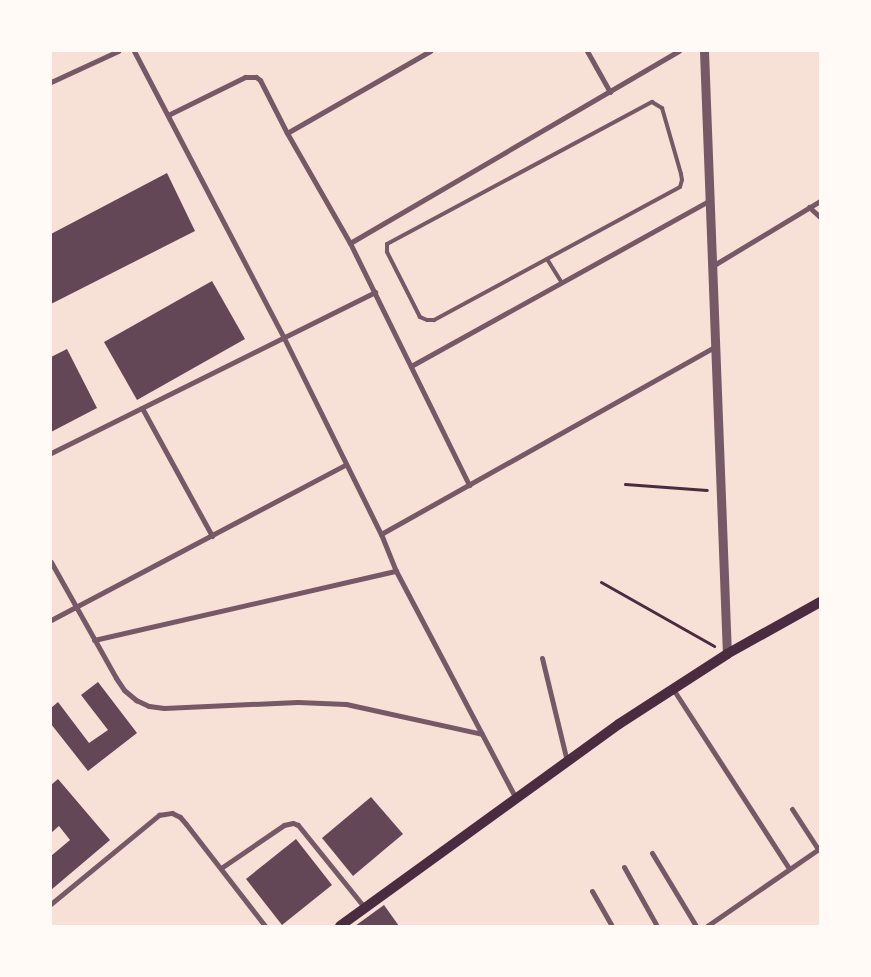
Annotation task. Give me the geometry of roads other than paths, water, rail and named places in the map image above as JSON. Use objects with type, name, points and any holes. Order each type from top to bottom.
[{"type":"main road","points":[[340,926],[517,800],[567,761],[673,688],[728,654],[820,602]]},
{"type":"street","points":[[51,82],[118,51]]},
{"type":"street","points":[[134,51],[284,338],[381,534],[396,571],[517,800]]},
{"type":"street","points":[[287,133],[430,51]]},
{"type":"street","points":[[587,51],[610,92]]},
{"type":"street","points":[[350,243],[679,51]]},
{"type":"street","points":[[704,51],[709,201],[714,265],[714,347],[728,654]]},
{"type":"street","points":[[168,115],[245,76],[256,77],[350,243],[469,485]]},
{"type":"street","points":[[411,366],[709,201]]},
{"type":"street","points":[[714,265],[820,201]]},
{"type":"street","points":[[809,207],[820,218]]},
{"type":"street","points":[[51,453],[374,292]]},
{"type":"street","points":[[381,534],[714,347]]},
{"type":"street","points":[[142,408],[212,536]]},
{"type":"street","points":[[51,620],[346,466]]},
{"type":"street","points":[[51,562],[75,608],[124,690],[136,700],[149,706],[164,708],[298,702],[346,704],[482,734]]},
{"type":"street","points":[[94,640],[396,571]]},
{"type":"street","points":[[542,658],[567,761]]},
{"type":"street","points":[[673,688],[789,868]]},
{"type":"street","points":[[706,926],[819,849],[792,809]]},
{"type":"street","points":[[51,904],[159,815],[172,813],[180,817],[186,824],[265,926]]},
{"type":"street","points":[[221,868],[284,824],[293,823],[298,825],[365,908]]},
{"type":"street","points":[[652,853],[696,926]]},
{"type":"street","points":[[624,867],[657,926]]},
{"type":"street","points":[[592,891],[612,926]]},
{"type":"lane","points":[[647,104],[658,104],[662,108],[681,174],[680,187],[547,259],[434,320],[427,320],[416,312],[386,248],[391,242],[647,104]]},
{"type":"lane","points":[[547,259],[562,283]]}]
